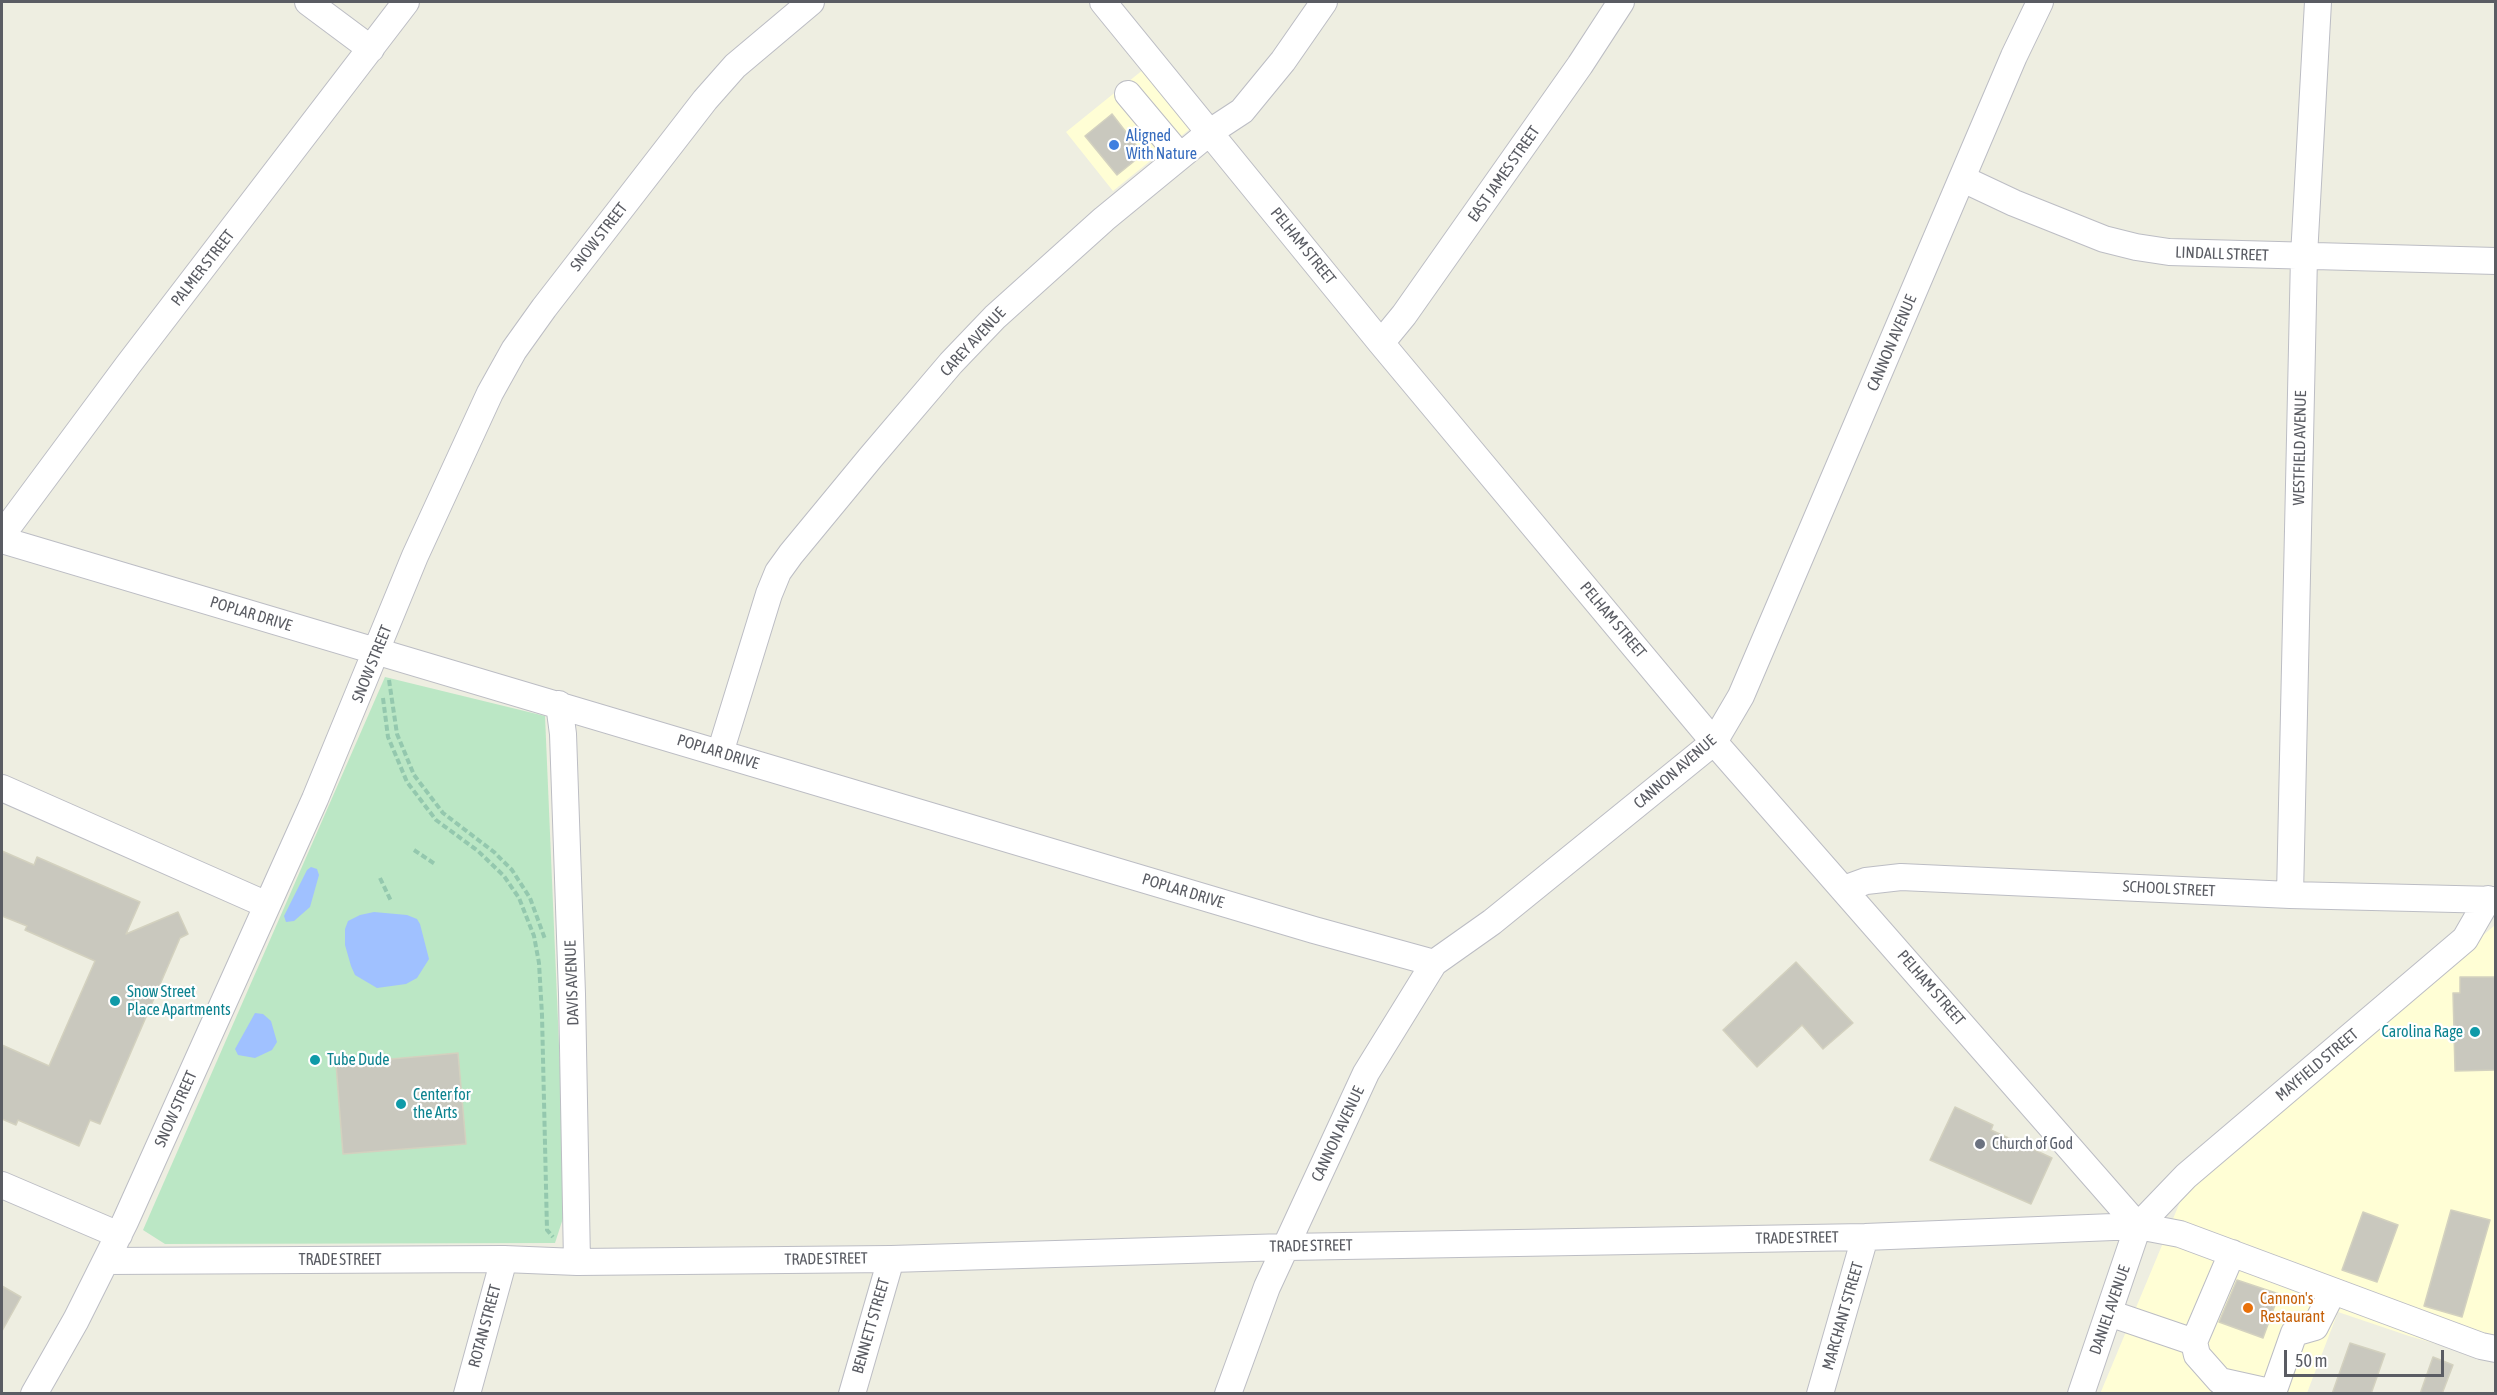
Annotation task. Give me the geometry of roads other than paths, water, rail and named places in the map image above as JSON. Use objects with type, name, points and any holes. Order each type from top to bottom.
[{"type":"street","points":[[308,2],[371,49]]},
{"type":"street","name":"PALMER STREET","points":[[2,535],[135,356],[406,2]]},
{"type":"street","name":"SNOW STREET","points":[[34,1394],[119,1235],[315,799],[415,556],[490,393],[514,350],[705,100],[735,66],[811,2]]},
{"type":"street","name":"PELHAM STREET","points":[[1103,2],[1381,343],[1714,742],[2138,1226]]},
{"type":"street","name":"CAREY AVENUE","points":[[720,753],[768,594],[778,572],[791,554],[908,414],[995,317],[1070,248],[1180,156],[1210,132],[1231,120],[1255,98],[1324,2]]},
{"type":"street","name":"EAST JAMES STREET","points":[[1381,343],[1404,315],[1580,65],[1621,2]]},
{"type":"street","name":"CANNON AVENUE","points":[[1228,1394],[1267,1287],[1366,1073],[1434,963],[1492,922],[1714,742],[1741,696],[2014,56],[2040,2]]},
{"type":"street","name":"WESTFIELD AVENUE","points":[[2290,895],[2304,256],[2318,2]]},
{"type":"street","points":[[1149,119],[1178,92]]},
{"type":"street","points":[[1128,94],[1180,156]]},
{"type":"street","name":"LINDALL STREET","points":[[1963,179],[2014,203],[2094,235],[2136,247],[2169,252],[2496,261]]},
{"type":"street","name":"POPLAR DRIVE","points":[[2,540],[1314,930],[1434,963]]},
{"type":"street","name":"DAVIS AVENUE","points":[[560,704],[572,994],[577,1262]]},
{"type":"street","points":[[2,788],[267,905]]},
{"type":"street","name":"SCHOOL STREET","points":[[1844,889],[1866,881],[1901,877],[2290,895],[2492,900]]},
{"type":"street","name":"MAYFIELD STREET","points":[[2138,1226],[2186,1176],[2466,939],[2492,900]]},
{"type":"street","points":[[2,1185],[119,1235]]},
{"type":"street","name":"TRADE STREET","points":[[106,1261],[504,1259],[577,1262],[891,1258],[1286,1247],[1865,1238],[2138,1226],[2180,1234],[2481,1346],[2496,1348]]},
{"type":"street","name":"DANIEL AVENUE","points":[[2081,1394],[2138,1226]]},
{"type":"street","name":"MARCHANT STREET","points":[[1820,1394],[1865,1238]]},
{"type":"street","points":[[2232,1253],[2194,1342],[2197,1355],[2220,1381],[2265,1391],[2275,1387],[2294,1333],[2315,1326],[2333,1291]]},
{"type":"street","name":"BENNETT STREET","points":[[852,1394],[891,1258]]},
{"type":"street","name":"ROTAN STREET","points":[[467,1394],[504,1259]]},
{"type":"street","points":[[2109,1313],[2194,1342]]},
{"type":"water","points":[[311,867],[317,869],[319,875],[310,907],[294,921],[286,922],[284,916],[307,870]]},
{"type":"water","points":[[374,912],[407,915],[417,919],[420,924],[429,959],[417,978],[406,984],[377,988],[355,975],[351,966],[345,945],[345,929],[348,921]]},
{"type":"water","points":[[255,1013],[263,1014],[271,1021],[277,1042],[272,1050],[255,1058],[238,1055],[235,1049]]},
{"type":"place","name":"Aligned With Nature","points":[[1114,145]]},
{"type":"place","name":"Snow Street Place Apartments","points":[[115,1001]]},
{"type":"place","name":"Carolina Rage","points":[[2475,1032]]},
{"type":"place","name":"Tube Dude","points":[[315,1060]]},
{"type":"place","name":"Center for the Arts","points":[[401,1104]]},
{"type":"place","name":"Church of God","points":[[1980,1144]]},
{"type":"place","name":"Cannon's Restaurant","points":[[2248,1308]]}]
